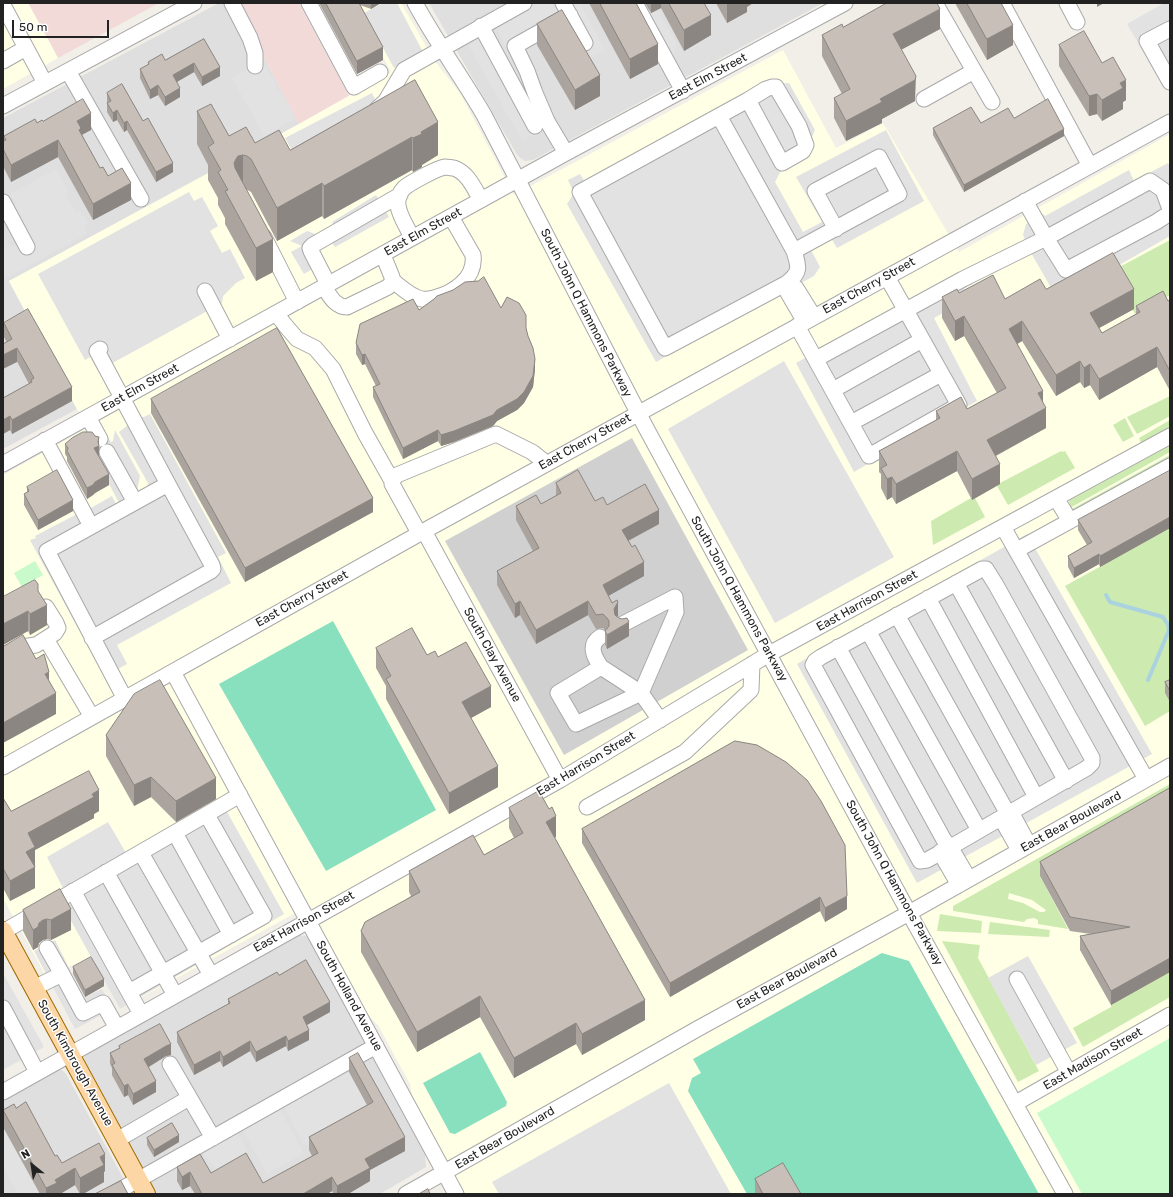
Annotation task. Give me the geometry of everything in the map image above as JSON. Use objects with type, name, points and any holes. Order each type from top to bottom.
[{"type":"main road","name":"South Kimbrough Avenue","points":[[3,932],[142,1187]]},
{"type":"street","points":[[3,106],[68,71],[169,9],[194,3]]},
{"type":"street","points":[[232,3],[250,38],[255,53],[255,66]]},
{"type":"street","points":[[309,3],[354,87],[380,72]]},
{"type":"street","name":"South John Q Hammons Parkway","points":[[415,3],[429,29],[466,84],[484,115],[638,413],[909,912],[1065,1194]]},
{"type":"street","points":[[362,118],[376,110],[385,102],[404,70],[524,3]]},
{"type":"street","points":[[635,3],[683,91]]},
{"type":"street","name":"East Elm Street","points":[[3,464],[566,153],[845,3]]},
{"type":"street","points":[[935,3],[992,102]]},
{"type":"street","points":[[1002,3],[1090,166]]},
{"type":"street","points":[[1067,3],[1078,22]]},
{"type":"street","points":[[566,153],[547,121],[527,71],[515,46],[567,9],[585,43]]},
{"type":"street","points":[[5,14],[45,83]]},
{"type":"street","points":[[482,26],[535,126]]},
{"type":"street","points":[[1169,77],[1147,41],[1170,29]]},
{"type":"street","points":[[3,61],[26,48]]},
{"type":"street","points":[[68,71],[141,199]]},
{"type":"street","points":[[924,99],[974,71]]},
{"type":"street","points":[[719,116],[794,251],[798,264],[798,270],[795,277],[787,283],[665,348],[580,192],[766,89],[772,87],[776,87],[802,132],[806,145],[803,151],[782,163],[748,100]]},
{"type":"street","name":"East Cherry Street","points":[[3,767],[422,532],[1170,122]]},
{"type":"street","points":[[794,251],[836,229],[899,194],[879,157],[815,191],[836,229]]},
{"type":"street","points":[[412,238],[397,204],[404,188],[412,183],[446,167],[452,168],[461,171],[468,178],[481,200]]},
{"type":"street","points":[[816,359],[963,279],[1046,238],[1150,180],[1163,190],[1170,209]]},
{"type":"street","points":[[393,281],[388,287],[347,307],[343,307],[332,300],[310,248],[400,195]]},
{"type":"street","points":[[1025,201],[1066,270],[1170,213]]},
{"type":"street","points":[[3,202],[27,247]]},
{"type":"street","points":[[383,255],[393,281],[415,296],[422,299],[428,299],[450,292],[464,281],[471,273],[474,260],[473,255],[451,217]]},
{"type":"street","points":[[257,224],[283,271],[286,282],[297,302]]},
{"type":"street","points":[[787,283],[788,293],[805,321],[816,359],[869,456],[959,405],[886,277]]},
{"type":"street","points":[[205,291],[230,339]]},
{"type":"street","name":"South Clay Avenue","points":[[276,313],[298,339],[315,348],[333,369],[365,433],[392,481],[395,492],[422,532],[560,780]]},
{"type":"street","points":[[832,390],[922,340]]},
{"type":"street","points":[[92,638],[213,569],[97,351],[100,349]]},
{"type":"street","points":[[851,423],[941,374]]},
{"type":"street","points":[[88,417],[135,502]]},
{"type":"street","points":[[392,481],[397,475],[496,434],[532,452],[546,464]]},
{"type":"street","name":"East Harrison Street","points":[[3,1092],[560,780],[769,654],[1170,436]]},
{"type":"street","points":[[45,440],[91,526]]},
{"type":"street","points":[[1017,550],[1170,466]]},
{"type":"street","points":[[125,699],[47,551],[168,484]]},
{"type":"street","points":[[1056,498],[1070,521]]},
{"type":"street","points":[[1003,527],[1146,779]]},
{"type":"street","points":[[986,569],[1092,758],[1092,763],[1087,768],[1066,781],[1007,815],[927,860],[920,861],[813,665],[815,661],[838,647],[956,583],[978,571],[986,569]]},
{"type":"street","points":[[956,583],[1066,781]]},
{"type":"street","points":[[601,667],[558,693],[576,724],[641,693],[676,612],[674,597],[623,624]]},
{"type":"street","points":[[928,598],[1036,798]]},
{"type":"street","points":[[3,656],[21,647],[36,645],[55,633],[58,628],[46,607]]},
{"type":"street","points":[[897,615],[1024,848]]},
{"type":"street","points":[[868,631],[979,830]]},
{"type":"street","points":[[600,637],[596,639],[593,654],[601,667],[641,693],[660,720]]},
{"type":"street","points":[[46,639],[92,717]]},
{"type":"street","points":[[838,647],[945,850],[964,882]]},
{"type":"street","points":[[587,807],[685,752],[751,690],[752,664]]},
{"type":"street","name":"South Holland Avenue","points":[[173,672],[456,1194]]},
{"type":"street","name":"East Bear Boulevard","points":[[406,1194],[699,1028],[964,882],[1170,766]]},
{"type":"street","points":[[3,932],[240,795]]},
{"type":"street","points":[[129,992],[264,916],[207,815]]},
{"type":"street","points":[[175,833],[231,935]]},
{"type":"street","points":[[141,853],[211,975]]},
{"type":"street","points":[[106,872],[175,995]]},
{"type":"street","points":[[73,892],[141,1014]]},
{"type":"street","points":[[47,948],[83,1013],[103,1003],[117,1028]]},
{"type":"street","points":[[34,988],[62,974]]},
{"type":"street","points":[[1017,979],[1068,1073]]},
{"type":"street","points":[[3,1008],[37,1072]]},
{"type":"street","name":"East Madison Street","points":[[1016,1103],[1170,1015]]},
{"type":"street","points":[[113,1194],[142,1187],[213,1138],[376,1046]]},
{"type":"street","points":[[170,1064],[213,1138]]},
{"type":"street","points":[[117,1140],[189,1098]]},
{"type":"shaded area","points":[[3,3],[28,3],[58,58],[3,89]]},
{"type":"shaded area","points":[[28,3],[159,3],[58,58]]},
{"type":"shaded area","points":[[219,3],[235,3],[299,124],[9,281],[77,409],[3,449],[3,118]]},
{"type":"shaded area","points":[[235,3],[299,3],[349,96],[299,124]]},
{"type":"shaded area","points":[[354,3],[401,3],[434,60],[460,93],[514,195],[783,50],[836,148],[883,123],[959,252],[1170,134],[1170,1194],[465,1194],[412,1096],[410,1084],[378,1025],[368,1015],[321,931],[310,905],[120,1009],[91,956],[47,978],[3,898],[3,475],[87,428],[9,281],[299,124],[391,72]]},
{"type":"shaded area","points":[[383,3],[397,3],[423,52],[394,68],[364,13]]},
{"type":"shaded area","points":[[429,3],[823,3],[533,160],[525,161],[516,153]]},
{"type":"shaded area","points":[[534,3],[580,3],[605,50],[579,63],[536,40],[510,55],[494,25]]},
{"type":"shaded area","points":[[626,3],[648,16],[658,10],[677,44],[673,57],[663,67],[660,66]]},
{"type":"shaded area","points":[[1164,3],[1170,3],[1170,84],[1164,88],[1127,24]]},
{"type":"shaded area","points":[[492,30],[546,128],[522,141],[467,43]]},
{"type":"shaded area","points":[[263,61],[295,119],[264,136],[232,78]]},
{"type":"shaded area","points":[[789,83],[815,130],[803,158],[782,169],[775,182],[803,232],[822,222],[796,177],[886,130],[924,201],[837,248],[831,238],[811,250],[820,267],[814,276],[656,362],[567,204],[574,193],[568,180],[580,174],[586,184],[767,84]]},
{"type":"shaded area","points":[[372,93],[383,116],[303,170],[285,138]]},
{"type":"shaded area","points":[[1168,163],[1170,166],[1170,236],[1058,300],[1030,251],[1023,235],[1026,224],[1043,214],[1045,216],[1129,170],[1134,181]]},
{"type":"shaded area","points":[[56,169],[69,192],[66,195],[76,212],[80,210],[88,224],[85,225],[84,228],[87,234],[3,280],[3,239],[5,238],[11,247],[17,244],[3,218],[3,211],[16,204],[10,194]]},
{"type":"shaded area","points":[[189,192],[194,201],[202,197],[218,226],[210,231],[222,253],[230,249],[245,278],[236,283],[223,296],[222,303],[98,371],[90,357],[85,360],[38,274]]},
{"type":"shaded area","points":[[376,195],[389,217],[335,247],[330,240],[317,247],[325,261],[304,274],[291,252],[302,246],[290,241],[307,231],[318,235],[334,228],[332,222]]},
{"type":"shaded area","points":[[964,270],[973,284],[964,289],[968,299],[934,318],[977,401],[854,472],[796,363]]},
{"type":"shaded area","points":[[784,361],[894,557],[775,623],[668,429]]},
{"type":"shaded area","points":[[136,407],[141,417],[150,414],[226,553],[218,557],[231,583],[117,645],[127,664],[118,669],[124,680],[110,687],[30,540],[77,514],[48,456],[60,450],[80,488],[77,494],[89,509],[112,496],[116,504],[119,503],[84,436],[102,427],[111,442],[113,441],[115,430],[140,476],[137,491],[142,491],[147,487],[148,483],[119,432],[127,426],[123,415]]},
{"type":"shaded area","points":[[632,438],[748,650],[564,755],[445,541]]},
{"type":"shaded area","points":[[1027,534],[1152,754],[917,883],[797,664]]},
{"type":"shaded area","points":[[226,810],[284,914],[120,1009],[60,901]]},
{"type":"shaded area","points":[[108,822],[126,853],[63,888],[47,857]]},
{"type":"shaded area","points":[[299,935],[309,938],[425,1154],[426,1167],[380,1194],[157,1194],[84,1057],[88,1052]]},
{"type":"shaded area","points":[[55,940],[84,998],[102,989],[113,1009],[75,1029],[34,951]]},
{"type":"shaded area","points":[[1028,956],[1077,1043],[1036,1065],[988,978]]},
{"type":"shaded area","points":[[3,973],[44,1047],[3,1070]]},
{"type":"shaded area","points":[[356,1064],[381,1106],[344,1123],[304,1145],[282,1104]]},
{"type":"shaded area","points":[[58,1070],[62,1070],[66,1074],[132,1194],[3,1194],[3,1101]]},
{"type":"shaded area","points":[[669,1083],[731,1194],[499,1194],[492,1182]]},
{"type":"shaded area","points":[[280,1109],[304,1153],[267,1174],[242,1129]]},
{"type":"shaded area","points":[[3,1127],[40,1194],[18,1194],[3,1167]]},
{"type":"shaded area","points":[[237,1132],[248,1153],[221,1175],[201,1151]]},
{"type":"green space","points":[[1170,240],[1170,295],[1135,314],[1112,271]]},
{"type":"green space","points":[[1170,396],[1170,416],[1137,434],[1127,417]]},
{"type":"green space","points":[[1125,418],[1134,436],[1123,442],[1113,425]]},
{"type":"green space","points":[[1170,420],[1170,427],[1141,443],[1139,438]]},
{"type":"green space","points":[[1170,444],[1170,452],[1070,508],[1069,500],[1072,497]]},
{"type":"green space","points":[[1061,451],[1065,451],[1075,468],[1008,505],[997,486]]},
{"type":"green space","points":[[1170,455],[1170,458],[1074,510],[1072,509]]},
{"type":"green space","points":[[971,498],[972,500],[975,498],[985,517],[933,545],[931,521]]},
{"type":"green space","points":[[1170,528],[1170,711],[1145,726],[1065,586]]},
{"type":"green space","points":[[35,561],[43,575],[22,587],[14,573]]},
{"type":"green space","points":[[333,621],[436,810],[326,871],[219,684]]},
{"type":"green space","points":[[1170,784],[1170,802],[1040,876],[1068,929],[1038,924],[1038,920],[1034,918],[1027,919],[1024,922],[953,911],[953,906]],"holes":[[[1009,893],[1032,900],[1046,910],[1044,912],[1040,912],[1023,903],[1008,899]]]},
{"type":"green space","points":[[940,914],[982,921],[981,933],[937,931]]},
{"type":"green space","points":[[990,922],[1050,930],[1049,937],[988,934]]},
{"type":"green space","points":[[942,941],[980,945],[978,958],[1039,1071],[1018,1082]]},
{"type":"green space","points":[[882,953],[909,961],[1039,1194],[747,1194],[688,1091],[692,1078],[701,1073],[693,1059]]},
{"type":"green space","points":[[1170,972],[1170,997],[1083,1047],[1073,1028]]},
{"type":"green space","points":[[1170,1038],[1170,1194],[1082,1194],[1037,1113]]},
{"type":"green space","points":[[480,1052],[507,1102],[506,1106],[455,1134],[450,1133],[423,1083]]},
{"type":"building","points":[[326,3],[359,3],[383,47],[357,61]]},
{"type":"building","points":[[600,3],[636,3],[658,44],[630,59]]},
{"type":"building","points":[[669,3],[704,3],[711,15],[684,30]]},
{"type":"building","points":[[887,3],[937,3],[940,9],[893,34],[916,76],[915,80],[880,99],[882,102],[846,121],[834,98],[850,89],[822,35],[842,24],[843,27]]},
{"type":"building","points":[[967,3],[1001,3],[1013,25],[987,39]]},
{"type":"building","points":[[562,10],[600,75],[575,90],[537,24]]},
{"type":"building","points":[[1084,31],[1102,63],[1113,57],[1126,80],[1120,83],[1123,88],[1102,100],[1097,94],[1089,96],[1059,45]]},
{"type":"building","points":[[204,39],[220,67],[202,77],[194,63],[173,75],[180,88],[165,97],[158,85],[150,90],[140,69],[149,64],[148,62],[162,54],[165,60]]},
{"type":"building","points":[[415,80],[438,122],[421,132],[422,134],[413,138],[412,137],[324,186],[322,183],[277,208],[251,159],[243,155],[238,156],[234,163],[235,168],[273,239],[256,248],[225,191],[228,190],[218,172],[221,170],[208,147],[214,143],[197,111],[211,104],[229,136],[246,127],[255,143],[279,130],[290,150]]},
{"type":"building","points":[[122,84],[143,121],[148,118],[173,163],[156,172],[127,121],[124,123],[117,110],[113,113],[107,103],[111,101],[107,93]]},
{"type":"building","points":[[83,99],[91,113],[77,121],[81,128],[79,130],[100,168],[103,167],[108,176],[122,168],[131,183],[93,204],[58,140],[11,165],[3,149],[3,141],[6,140],[4,136],[35,119],[37,123],[42,120],[43,121]]},
{"type":"building","points":[[1048,99],[1064,129],[964,185],[933,128],[971,107],[981,123],[1008,108],[1014,118]]},
{"type":"building","points":[[1113,253],[1134,289],[1090,313],[1102,333],[1140,312],[1136,306],[1163,291],[1168,301],[1170,300],[1170,371],[1157,347],[1099,379],[1090,364],[1084,368],[1080,361],[1056,375],[1022,321],[1009,329],[1043,391],[1038,393],[1046,408],[987,440],[1000,464],[972,479],[957,451],[896,484],[892,477],[887,479],[881,468],[887,465],[879,451],[940,418],[936,411],[961,397],[967,409],[1006,388],[964,316],[955,321],[942,297],[957,289],[959,293],[993,275],[1005,299],[1040,279],[1046,289]]},
{"type":"building","points":[[484,277],[501,308],[507,297],[519,303],[526,315],[526,328],[535,359],[533,376],[524,392],[517,399],[497,410],[493,415],[441,435],[438,430],[403,448],[373,387],[380,384],[365,354],[362,355],[356,343],[360,324],[413,299],[419,310],[437,296],[453,290],[465,282],[478,281]]},
{"type":"building","points":[[28,309],[72,387],[12,420],[10,416],[3,420],[3,398],[32,382],[31,380],[34,378],[17,348],[3,355],[3,344],[12,339],[4,323]]},
{"type":"building","points":[[277,328],[373,498],[245,568],[151,399]]},
{"type":"building","points":[[83,432],[92,432],[95,436],[99,437],[99,446],[94,448],[109,474],[87,488],[67,451],[68,448],[65,444]]},
{"type":"building","points":[[57,470],[73,500],[38,520],[24,494],[29,491],[27,487]]},
{"type":"building","points":[[578,470],[595,501],[603,497],[607,505],[645,484],[659,510],[622,530],[632,547],[635,545],[644,562],[603,585],[612,603],[617,600],[618,602],[614,609],[615,615],[622,619],[627,618],[629,622],[607,635],[605,631],[609,626],[609,621],[603,614],[596,615],[588,601],[536,630],[520,601],[515,604],[497,571],[539,548],[516,506],[536,495],[541,504],[561,493],[556,483]]},
{"type":"building","points":[[1169,471],[1170,517],[1100,556],[1099,554],[1074,568],[1068,556],[1092,542],[1078,520]]},
{"type":"building","points":[[35,580],[38,584],[38,591],[47,605],[30,614],[28,611],[3,624],[3,597]]},
{"type":"building","points":[[412,628],[427,655],[435,651],[438,657],[466,642],[491,686],[462,702],[498,766],[449,793],[386,679],[391,676],[376,648]]},
{"type":"building","points":[[23,635],[36,659],[44,654],[49,672],[45,674],[56,693],[3,723],[3,647]]},
{"type":"building","points":[[160,680],[216,778],[176,801],[151,777],[134,785],[106,735],[134,694]]},
{"type":"building","points":[[1170,680],[1170,691],[1165,682]]},
{"type":"building","points":[[735,741],[757,745],[786,762],[807,780],[821,801],[845,845],[847,896],[825,908],[820,897],[670,983],[582,829]]},
{"type":"building","points":[[89,771],[99,790],[92,794],[94,797],[28,833],[35,847],[26,852],[35,867],[10,881],[3,868],[3,798],[11,811]]},
{"type":"building","points":[[1170,788],[1170,958],[1111,991],[1080,936],[1130,927],[1070,917],[1040,862]]},
{"type":"building","points":[[539,791],[549,809],[552,807],[556,816],[546,822],[645,1000],[582,1034],[576,1023],[514,1058],[480,996],[417,1032],[361,931],[365,922],[420,892],[409,871],[473,835],[484,855],[523,833],[509,808]]},
{"type":"building","points":[[60,889],[71,909],[51,920],[43,920],[39,923],[38,927],[33,930],[23,910]]},
{"type":"building","points":[[91,957],[104,979],[85,990],[73,967]]},
{"type":"building","points":[[306,960],[330,1002],[303,1017],[309,1030],[288,1041],[286,1036],[256,1052],[250,1041],[223,1057],[220,1051],[194,1065],[177,1032],[230,1003],[228,999],[277,972],[279,975]]},
{"type":"building","points":[[160,1024],[171,1044],[144,1059],[156,1081],[133,1094],[128,1084],[124,1086],[112,1065],[115,1063],[110,1053],[120,1048],[119,1046]]},
{"type":"building","points":[[358,1053],[405,1137],[365,1159],[370,1168],[337,1186],[332,1177],[303,1194],[202,1194],[190,1172],[182,1177],[177,1167],[200,1154],[211,1173],[246,1153],[263,1183],[318,1153],[309,1137],[373,1102],[349,1058]]},
{"type":"building","points":[[26,1102],[55,1156],[57,1155],[62,1163],[99,1143],[105,1154],[100,1157],[104,1165],[80,1178],[75,1168],[55,1180],[57,1183],[46,1188],[3,1110],[14,1104],[16,1108]]},
{"type":"building","points":[[172,1123],[179,1135],[154,1150],[147,1138]]},
{"type":"building","points":[[783,1163],[801,1194],[763,1194],[755,1179]]},
{"type":"building","points":[[121,1181],[128,1194],[95,1194]]},
{"type":"building","points":[[428,1189],[430,1194],[419,1194]]},
{"type":"waterway","points":[[1106,595],[1110,602],[1163,617],[1168,625],[1169,630],[1148,680]]}]
